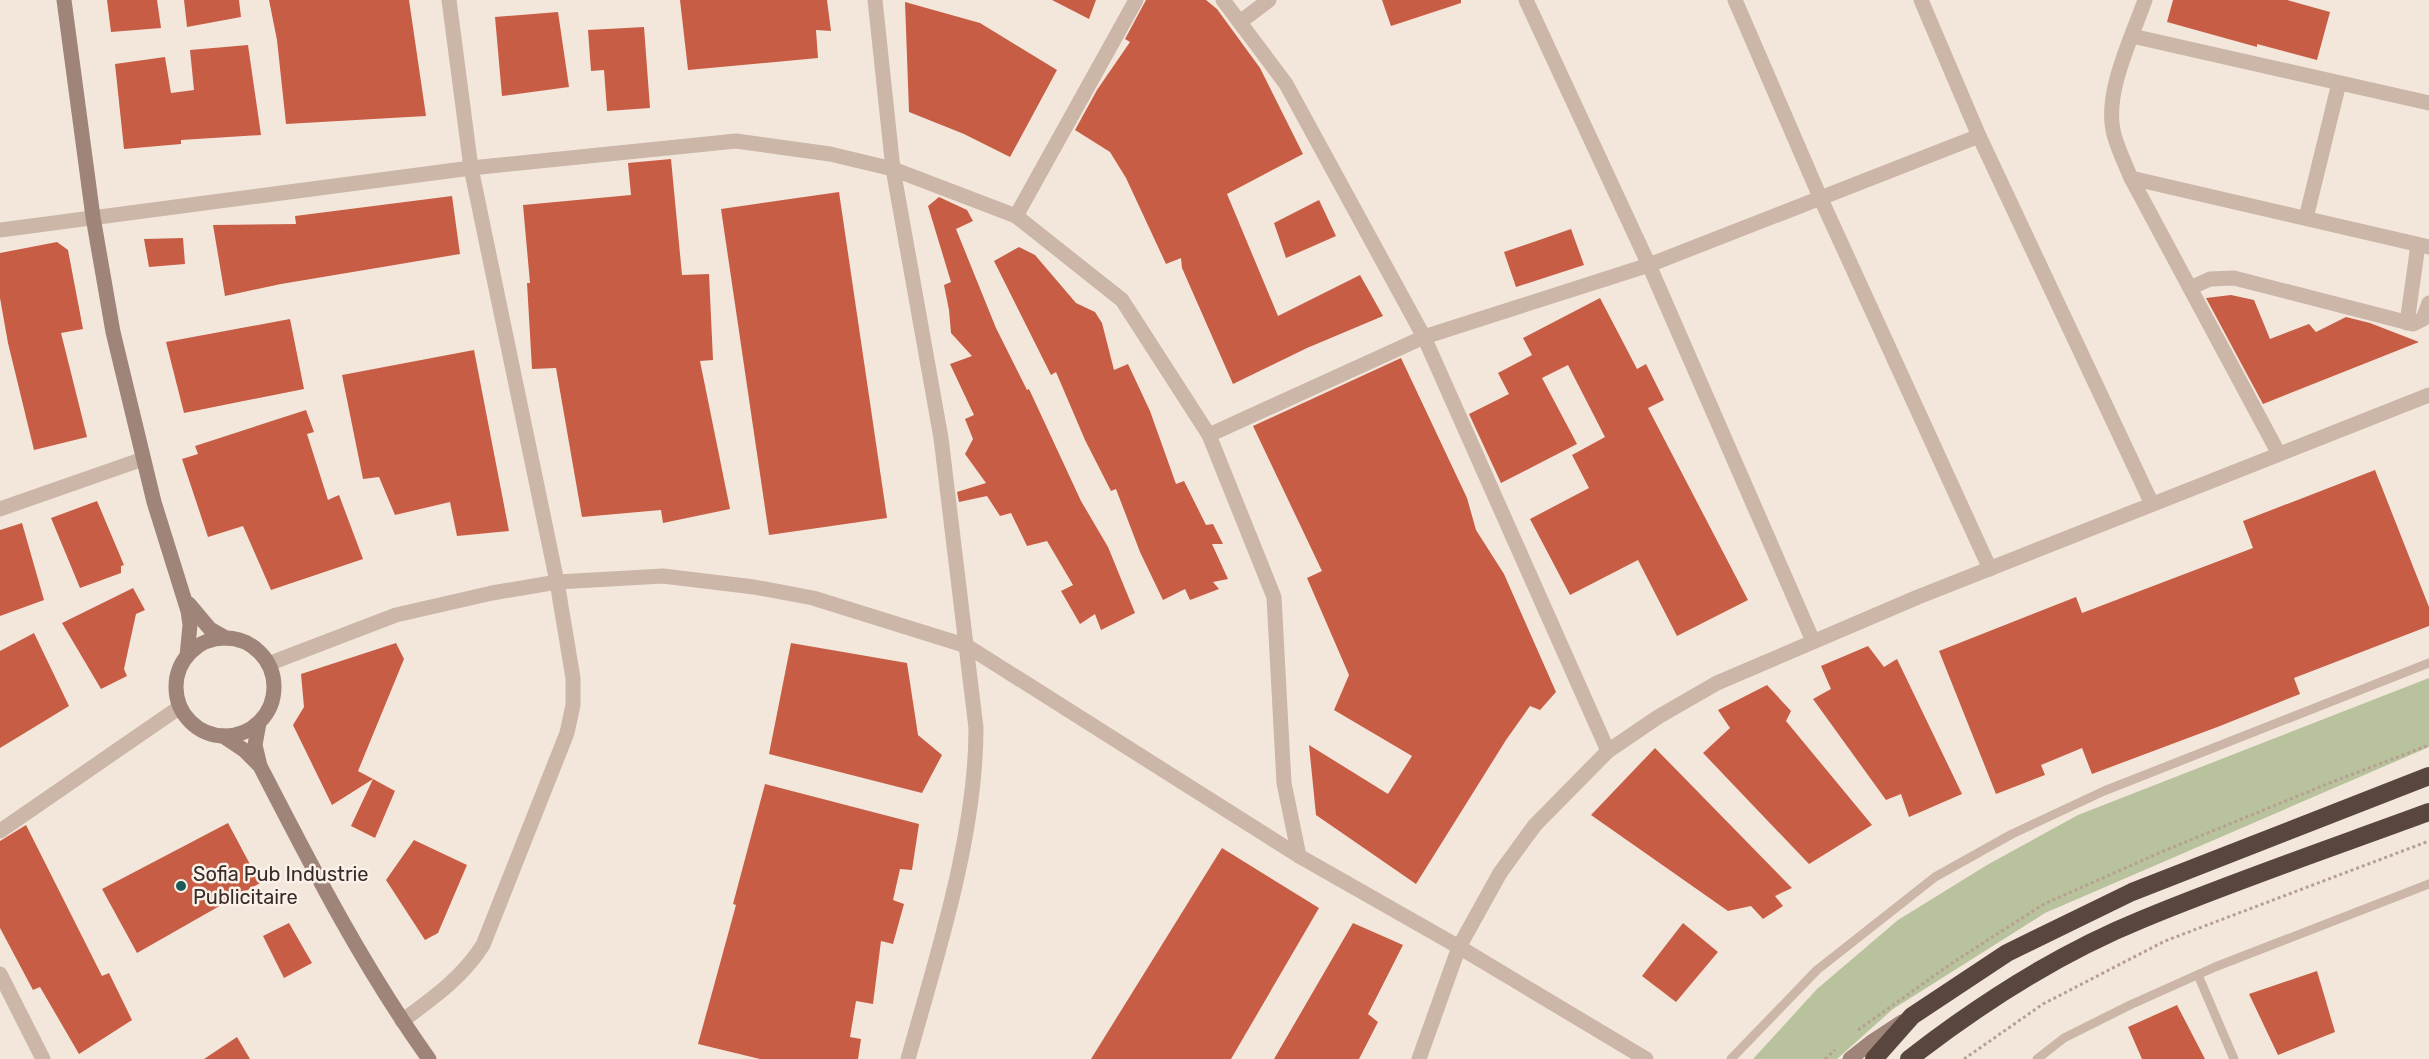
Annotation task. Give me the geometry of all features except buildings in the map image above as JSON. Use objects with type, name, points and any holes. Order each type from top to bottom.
[{"type":"highway","points":[[1874,1059],[1912,1016],[2007,953],[2132,892],[2429,776]]},
{"type":"highway","points":[[1910,1059],[1977,1008],[2016,984],[2064,957],[2142,919],[2429,812]]},
{"type":"street","points":[[64,0],[93,217],[112,332],[143,459],[184,596],[190,626],[187,656]]},
{"type":"street","points":[[402,1021],[452,984],[471,964],[483,945],[567,733],[573,705],[573,678],[557,582],[471,168],[448,0]]},
{"type":"street","points":[[875,0],[893,169],[941,438],[976,728],[976,766],[969,815],[946,920],[908,1059]]},
{"type":"street","points":[[1016,216],[1136,0]]},
{"type":"street","points":[[1222,0],[1286,84],[1424,337],[1608,751]]},
{"type":"street","points":[[1240,22],[1269,0]]},
{"type":"street","points":[[1526,0],[1648,265],[1814,641]]},
{"type":"street","points":[[1735,0],[1820,197],[1990,569]]},
{"type":"street","points":[[1921,0],[1979,136],[2152,504]]},
{"type":"street","points":[[2145,0],[2116,84],[2111,106],[2113,130],[2131,178],[2279,453]]},
{"type":"street","points":[[2132,36],[2429,103]]},
{"type":"street","points":[[2306,219],[2339,82]]},
{"type":"street","points":[[1209,435],[1424,337],[1648,265],[1979,136]]},
{"type":"street","points":[[0,230],[471,168],[736,141],[830,154],[893,169],[1016,216],[1122,300],[1209,435],[1274,597],[1284,783],[1299,856]]},
{"type":"street","points":[[2131,178],[2306,219],[2426,244],[2407,323]]},
{"type":"street","points":[[2190,288],[2210,279],[2234,278],[2407,323],[2423,319],[2429,303]]},
{"type":"street","points":[[1419,1059],[1459,947],[1500,873],[1535,825],[1608,751],[1658,717],[1717,683],[1814,641],[2279,453],[2429,395]]},
{"type":"street","points":[[0,509],[143,459]]},
{"type":"street","points":[[268,663],[396,615],[492,593],[557,582],[663,576],[754,587],[824,601],[866,613],[912,630],[967,646],[1299,856],[1459,947],[1646,1059]]},
{"type":"street","points":[[184,596],[210,629],[226,638],[251,645],[268,663],[273,679],[274,695],[269,710],[259,723],[242,733],[223,736],[210,734],[197,728],[187,719],[176,694],[176,680],[187,656],[205,642],[226,638]]},
{"type":"street","points":[[0,831],[180,707]]},
{"type":"street","points":[[259,723],[255,745],[260,766],[335,911],[402,1021],[429,1059]]},
{"type":"street","points":[[223,736],[244,750],[260,766]]},
{"type":"street","points":[[0,974],[44,1059]]},
{"type":"street","points":[[1850,1059],[1912,1016]]},
{"type":"street","points":[[1919,1059],[1934,1040]]},
{"type":"lane","points":[[1731,1059],[1817,970],[1935,877],[2012,834],[2104,791],[2429,663]]},
{"type":"lane","points":[[2037,1059],[2064,1038],[2130,1005],[2198,975],[2429,884]]},
{"type":"lane","points":[[2198,975],[2234,1059]]},
{"type":"path","points":[[1964,1059],[2043,1004],[2165,941],[2429,841]]},
{"type":"green space","points":[[2429,678],[2429,747],[2045,913],[1893,1009],[1837,1059],[1753,1059],[1817,989],[1898,920],[1987,865],[2078,815]]},
{"type":"place","name":"Sofia Pub Industrie Publicitaire","points":[[181,886]]}]
